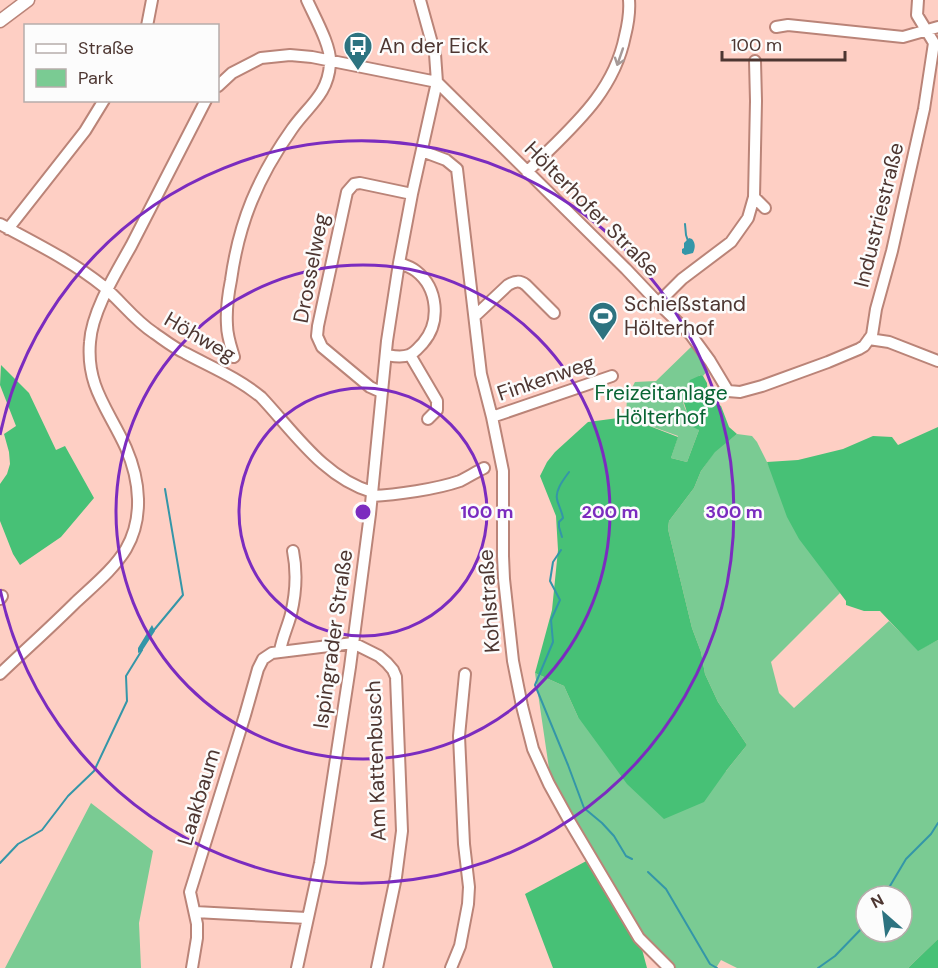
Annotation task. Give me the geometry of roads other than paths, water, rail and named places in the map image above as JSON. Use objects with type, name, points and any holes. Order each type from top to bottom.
[{"type":"main road","points":[[0,21],[28,0]]},
{"type":"street","points":[[147,24],[152,0]]},
{"type":"street","points":[[234,357],[227,327],[228,297],[234,255],[248,207],[264,172],[277,151],[294,126],[315,103],[328,78],[331,60],[323,35],[307,0]]},
{"type":"street","name":"Ispingrader Straße","points":[[297,968],[320,863],[332,792],[372,494],[381,392],[399,263],[437,82],[435,54],[420,0]]},
{"type":"street","points":[[527,172],[603,92],[623,47],[629,19],[629,0]]},
{"type":"street","name":"Industriestraße","points":[[869,339],[892,251],[924,109],[934,43],[917,15],[918,0]]},
{"type":"street","points":[[776,27],[788,25],[903,37],[938,27]]},
{"type":"street","points":[[219,85],[232,73],[261,58],[290,55],[331,60],[437,82]]},
{"type":"street","points":[[658,303],[682,279],[731,242],[748,218],[754,197],[755,61]]},
{"type":"street","name":"Hölterhofer Straße","points":[[437,82],[679,322],[698,343],[728,391],[740,392],[762,386],[828,362],[859,349],[869,339]]},
{"type":"street","points":[[4,227],[85,131],[103,102]]},
{"type":"street","points":[[0,674],[106,574],[125,549],[134,526],[139,506],[133,471],[126,448],[100,400],[92,376],[90,340],[92,329],[108,290],[205,102]]},
{"type":"street","name":"Kohlstraße","points":[[422,151],[446,160],[457,169],[481,375],[503,471],[503,556],[513,661],[533,749],[549,784],[639,938],[669,968]]},
{"type":"street","name":"Drosselweg","points":[[381,392],[370,387],[322,347],[317,336],[318,326],[348,190],[354,184],[360,183],[412,194]]},
{"type":"street","points":[[754,197],[765,208]]},
{"type":"street","name":"Höhweg","points":[[4,227],[81,270],[108,290],[136,320],[153,333],[184,353],[252,389],[266,401],[309,450],[342,478],[372,494]]},
{"type":"street","points":[[386,355],[399,357],[410,355],[427,339],[434,325],[435,306],[432,293],[425,280],[415,270],[399,263]]},
{"type":"street","points":[[475,316],[508,285],[518,281],[523,282],[554,313]]},
{"type":"street","points":[[869,339],[889,342],[938,361]]},
{"type":"street","points":[[410,355],[437,401],[437,410],[429,419]]},
{"type":"street","name":"Finkenweg","points":[[492,417],[612,376]]},
{"type":"street","points":[[372,494],[401,493],[450,484],[484,468]]},
{"type":"street","points":[[293,551],[296,566],[295,592],[280,651],[353,643]]},
{"type":"street","name":"Am Kattenbusch","points":[[353,643],[379,656],[387,663],[396,677],[402,831],[396,877],[377,968]]},
{"type":"street","name":"Laakbaum","points":[[192,968],[197,938],[195,912],[190,892],[258,669],[263,658],[280,651]]},
{"type":"street","points":[[451,968],[460,946],[469,887],[464,844],[459,736],[465,674]]},
{"type":"street","points":[[195,912],[307,918]]},
{"type":"water","points":[[689,238],[695,246],[693,253],[685,255],[682,249]]},
{"type":"water","points":[[152,625],[155,631],[142,651],[138,653],[138,648]]},
{"type":"waterway","points":[[685,224],[688,241]]},
{"type":"waterway","points":[[562,537],[559,522],[563,518],[557,492],[569,472]]},
{"type":"waterway","points":[[154,630],[183,595],[165,489]]},
{"type":"waterway","points":[[561,550],[553,562],[550,581],[560,600],[551,620],[553,642],[535,685],[584,808],[602,823],[614,836],[626,856],[632,859]]},
{"type":"waterway","points":[[0,863],[18,844],[42,830],[68,796],[94,771],[127,701],[126,676],[142,650]]},
{"type":"waterway","points":[[891,884],[906,859],[931,834],[938,823]]},
{"type":"waterway","points":[[648,872],[666,889],[710,964],[717,968]]},
{"type":"waterway","points":[[818,968],[835,956],[854,936]]},
{"type":"place","name":"An der Eick","points":[[358,72]]},
{"type":"place","name":"Schießstand Hölterhof","points":[[603,342]]},
{"type":"park label","name":"Freizeitanlage Hölterhof","points":[[661,405]]}]
